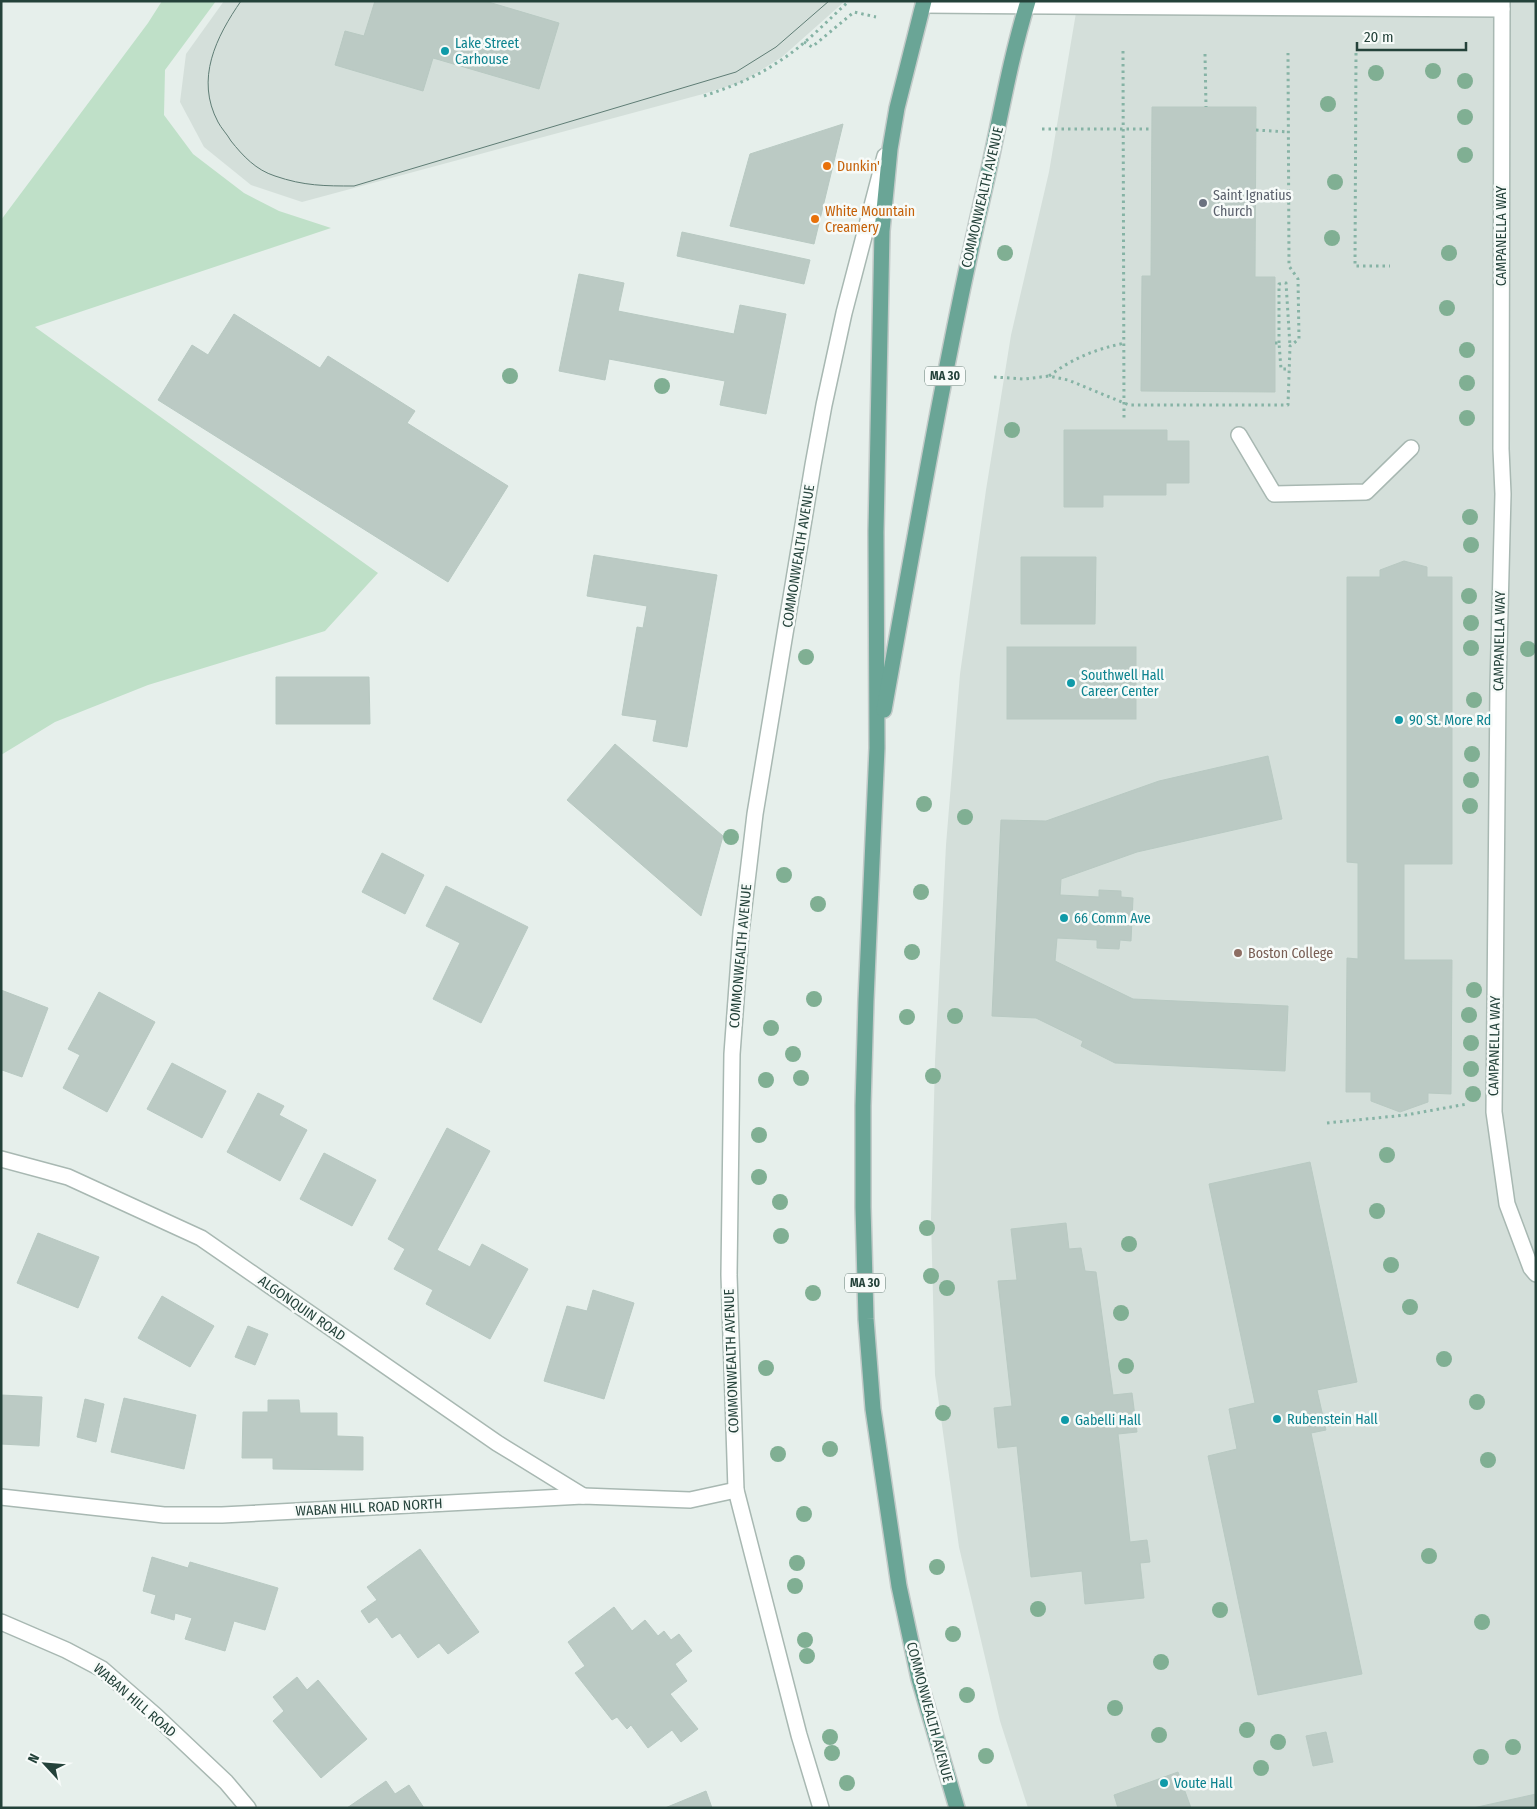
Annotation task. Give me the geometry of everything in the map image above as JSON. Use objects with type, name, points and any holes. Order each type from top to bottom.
[{"type":"main road","name":"COMMONWEALTH AVENUE","points":[[923,3],[897,108],[890,149],[882,231],[876,532],[878,748],[863,1106],[863,1207],[866,1329],[873,1409],[899,1586],[919,1679],[957,1808]]},
{"type":"main road","name":"COMMONWEALTH AVENUE","points":[[878,748],[938,408],[965,272],[1028,4]]},
{"type":"street","points":[[923,3],[1502,5]]},
{"type":"street","name":"CAMPANELLA WAY","points":[[1502,5],[1501,449],[1503,494],[1498,687],[1494,1112],[1506,1204],[1531,1268],[1536,1274]]},
{"type":"street","name":"COMMONWEALTH AVENUE","points":[[821,1808],[799,1734],[736,1490],[728,1275],[731,1084],[735,997],[747,871],[824,405],[844,313],[897,108]]},
{"type":"street","points":[[1239,435],[1274,494],[1366,492],[1412,448]]},
{"type":"street","name":"ALGONQUIN ROAD","points":[[1,1159],[68,1177],[201,1238],[497,1443],[583,1496]]},
{"type":"street","name":"WABAN HILL ROAD NORTH","points":[[1,1496],[164,1515],[222,1516],[583,1496],[690,1500],[736,1490]]},
{"type":"street","name":"WABAN HILL ROAD","points":[[1,1622],[66,1650],[102,1669],[156,1716],[226,1782],[248,1808]]},
{"type":"path","points":[[704,96],[733,86],[780,62],[849,1]]},
{"type":"path","points":[[804,42],[812,47],[854,12],[876,17]]},
{"type":"path","points":[[1123,51],[1124,419]]},
{"type":"path","points":[[1288,53],[1288,266],[1298,279],[1299,339],[1290,346]]},
{"type":"path","points":[[1356,53],[1355,266],[1390,266]]},
{"type":"path","points":[[1205,54],[1206,107]]},
{"type":"path","points":[[1042,129],[1152,129]]},
{"type":"path","points":[[1256,130],[1288,132]]},
{"type":"path","points":[[994,377],[1024,379],[1049,376],[1068,380],[1129,405],[1288,405],[1290,370],[1290,346],[1286,283],[1279,284],[1277,343],[1281,369],[1290,370]]},
{"type":"path","points":[[1049,376],[1067,362],[1100,348],[1124,343]]},
{"type":"path","points":[[1327,1123],[1406,1116],[1468,1104]]},
{"type":"shaded area","points":[[224,1],[845,1],[782,57],[742,82],[302,202],[251,185],[204,147],[180,102],[186,54]]},
{"type":"shaded area","name":"Boston College","points":[[1078,1],[1536,1],[1536,1808],[1028,1808],[1000,1721],[959,1547],[935,1375],[931,1218],[935,1061],[946,845],[960,674],[986,490],[1011,335],[1049,172]]},
{"type":"green space","points":[[162,1],[216,1],[165,70],[164,115],[193,154],[244,193],[279,211],[331,228],[35,327],[378,573],[325,631],[148,685],[55,722],[1,755],[1,220],[148,23]]},
{"type":"building","name":"Lake Street Carhouse","points":[[375,1],[485,1],[559,23],[539,89],[433,58],[423,91],[335,65],[345,31],[364,36]]},
{"type":"building","name":"Saint Ignatius Church","points":[[1152,107],[1256,107],[1255,277],[1275,277],[1275,392],[1141,391],[1142,276],[1151,276]]},
{"type":"building","points":[[843,124],[814,244],[730,226],[750,154]]},
{"type":"building","points":[[682,232],[810,260],[804,284],[677,256]]},
{"type":"building","points":[[579,274],[624,283],[618,311],[734,334],[740,305],[786,314],[766,414],[720,405],[725,381],[609,359],[605,380],[559,371]]},
{"type":"building","points":[[234,314],[320,368],[328,356],[415,411],[407,423],[508,486],[448,582],[158,400],[192,345],[208,355]]},
{"type":"building","points":[[1064,430],[1167,430],[1167,441],[1189,441],[1189,483],[1166,483],[1166,495],[1103,495],[1103,507],[1064,507]]},
{"type":"building","points":[[594,555],[717,575],[687,747],[653,741],[657,720],[622,715],[637,627],[643,628],[647,606],[587,596]]},
{"type":"building","points":[[1021,557],[1096,557],[1095,624],[1021,624]]},
{"type":"building","name":"90 St. More Rd","points":[[1404,561],[1427,567],[1427,577],[1452,577],[1452,864],[1404,864],[1404,960],[1452,960],[1451,1094],[1428,1093],[1428,1102],[1400,1112],[1371,1101],[1371,1092],[1346,1092],[1347,958],[1358,959],[1358,863],[1347,862],[1347,577],[1380,577],[1380,570]]},
{"type":"building","name":"Southwell Hall Career Center","points":[[1007,647],[1136,647],[1136,719],[1007,719]]},
{"type":"building","points":[[276,677],[369,677],[370,724],[276,724]]},
{"type":"building","points":[[615,744],[723,836],[701,916],[567,800]]},
{"type":"building","name":"66 Comm Ave","points":[[1268,756],[1282,819],[1137,852],[1061,879],[1060,895],[1099,897],[1099,890],[1121,891],[1121,897],[1133,898],[1131,941],[1120,940],[1119,949],[1097,948],[1097,940],[1057,938],[1055,961],[1133,999],[1288,1006],[1285,1071],[1115,1063],[1081,1046],[1083,1041],[1036,1018],[992,1016],[1001,820],[1046,821],[1159,781]]},
{"type":"building","points":[[382,853],[424,875],[405,914],[362,892]]},
{"type":"building","points":[[446,886],[528,927],[481,1023],[433,999],[460,943],[426,926]]},
{"type":"building","points":[[1,990],[48,1008],[22,1077],[2,1070],[1,1072]]},
{"type":"building","points":[[99,992],[155,1022],[107,1112],[63,1088],[80,1055],[68,1049]]},
{"type":"building","points":[[172,1063],[226,1091],[202,1138],[147,1109]]},
{"type":"building","points":[[258,1093],[284,1106],[279,1115],[307,1130],[280,1181],[227,1152]]},
{"type":"building","points":[[447,1128],[490,1151],[437,1250],[470,1267],[482,1244],[528,1269],[490,1339],[426,1304],[433,1290],[394,1269],[405,1249],[388,1239]]},
{"type":"building","points":[[324,1153],[376,1180],[352,1226],[300,1199]]},
{"type":"building","name":"Rubenstein Hall","points":[[1310,1162],[1357,1382],[1317,1390],[1326,1430],[1311,1433],[1362,1674],[1258,1695],[1208,1456],[1237,1449],[1229,1409],[1255,1403],[1209,1184]]},
{"type":"building","name":"Gabelli Hall","points":[[1066,1223],[1069,1249],[1081,1248],[1085,1271],[1096,1272],[1113,1395],[1132,1393],[1137,1432],[1118,1434],[1130,1542],[1147,1540],[1150,1562],[1140,1563],[1144,1598],[1085,1604],[1082,1571],[1031,1577],[1017,1446],[998,1448],[994,1408],[1012,1406],[998,1281],[1017,1280],[1011,1229]]},
{"type":"building","points":[[38,1233],[99,1257],[78,1308],[17,1283]]},
{"type":"building","points":[[593,1290],[634,1303],[604,1399],[544,1381],[567,1306],[587,1311]]},
{"type":"building","points":[[162,1296],[214,1326],[190,1367],[138,1338]]},
{"type":"building","points":[[248,1326],[268,1334],[255,1365],[235,1357]]},
{"type":"building","points":[[1,1395],[42,1397],[39,1446],[1,1444]]},
{"type":"building","points":[[124,1398],[196,1415],[184,1469],[111,1452]]},
{"type":"building","points":[[85,1399],[104,1404],[96,1442],[77,1437]]},
{"type":"building","points":[[268,1400],[299,1400],[300,1413],[337,1413],[337,1436],[363,1437],[363,1470],[273,1469],[273,1458],[242,1458],[243,1412],[268,1412]]},
{"type":"building","points":[[420,1549],[479,1632],[448,1654],[439,1643],[418,1658],[400,1633],[392,1638],[377,1617],[369,1623],[361,1611],[377,1600],[367,1587]]},
{"type":"building","points":[[152,1557],[188,1568],[190,1562],[278,1588],[265,1630],[234,1621],[225,1651],[185,1639],[192,1618],[175,1613],[174,1620],[151,1613],[156,1595],[143,1591]]},
{"type":"building","points":[[614,1607],[632,1631],[645,1620],[658,1636],[664,1631],[671,1640],[679,1634],[692,1651],[675,1664],[687,1681],[670,1694],[698,1729],[681,1742],[672,1730],[648,1748],[631,1725],[627,1729],[617,1717],[612,1720],[575,1673],[585,1666],[568,1642]]},
{"type":"building","points":[[297,1677],[307,1690],[318,1680],[367,1739],[321,1778],[273,1721],[284,1711],[273,1697]]},
{"type":"building","points":[[1326,1732],[1333,1762],[1313,1766],[1306,1736]]},
{"type":"building","name":"Voute Hall","points":[[1178,1772],[1191,1808],[1118,1808],[1114,1795]]},
{"type":"building","points":[[386,1781],[395,1794],[409,1785],[424,1808],[347,1808]]},
{"type":"building","points":[[706,1791],[712,1808],[665,1808]]},
{"type":"building","points":[[1536,1794],[1536,1808],[1473,1808]]},
{"type":"tram line","points":[[241,1],[217,44],[209,74],[208,90],[211,106],[219,124],[245,157],[268,173],[305,184],[354,186],[736,72],[776,47],[829,1]]},
{"type":"place","name":"Lake Street Carhouse","points":[[445,51]]},
{"type":"place","name":"Dunkin'","points":[[827,166]]},
{"type":"place","name":"Saint Ignatius Church","points":[[1203,203]]},
{"type":"place","name":"White Mountain Creamery","points":[[815,219]]},
{"type":"place","name":"Southwell Hall Career Center","points":[[1071,683]]},
{"type":"place","name":"90 St. More Rd","points":[[1399,720]]},
{"type":"place","name":"66 Comm Ave","points":[[1064,918]]},
{"type":"place","name":"Boston College","points":[[1238,953]]},
{"type":"place","name":"Rubenstein Hall","points":[[1277,1419]]},
{"type":"place","name":"Gabelli Hall","points":[[1065,1420]]},
{"type":"place","name":"Voute Hall","points":[[1164,1783]]}]
